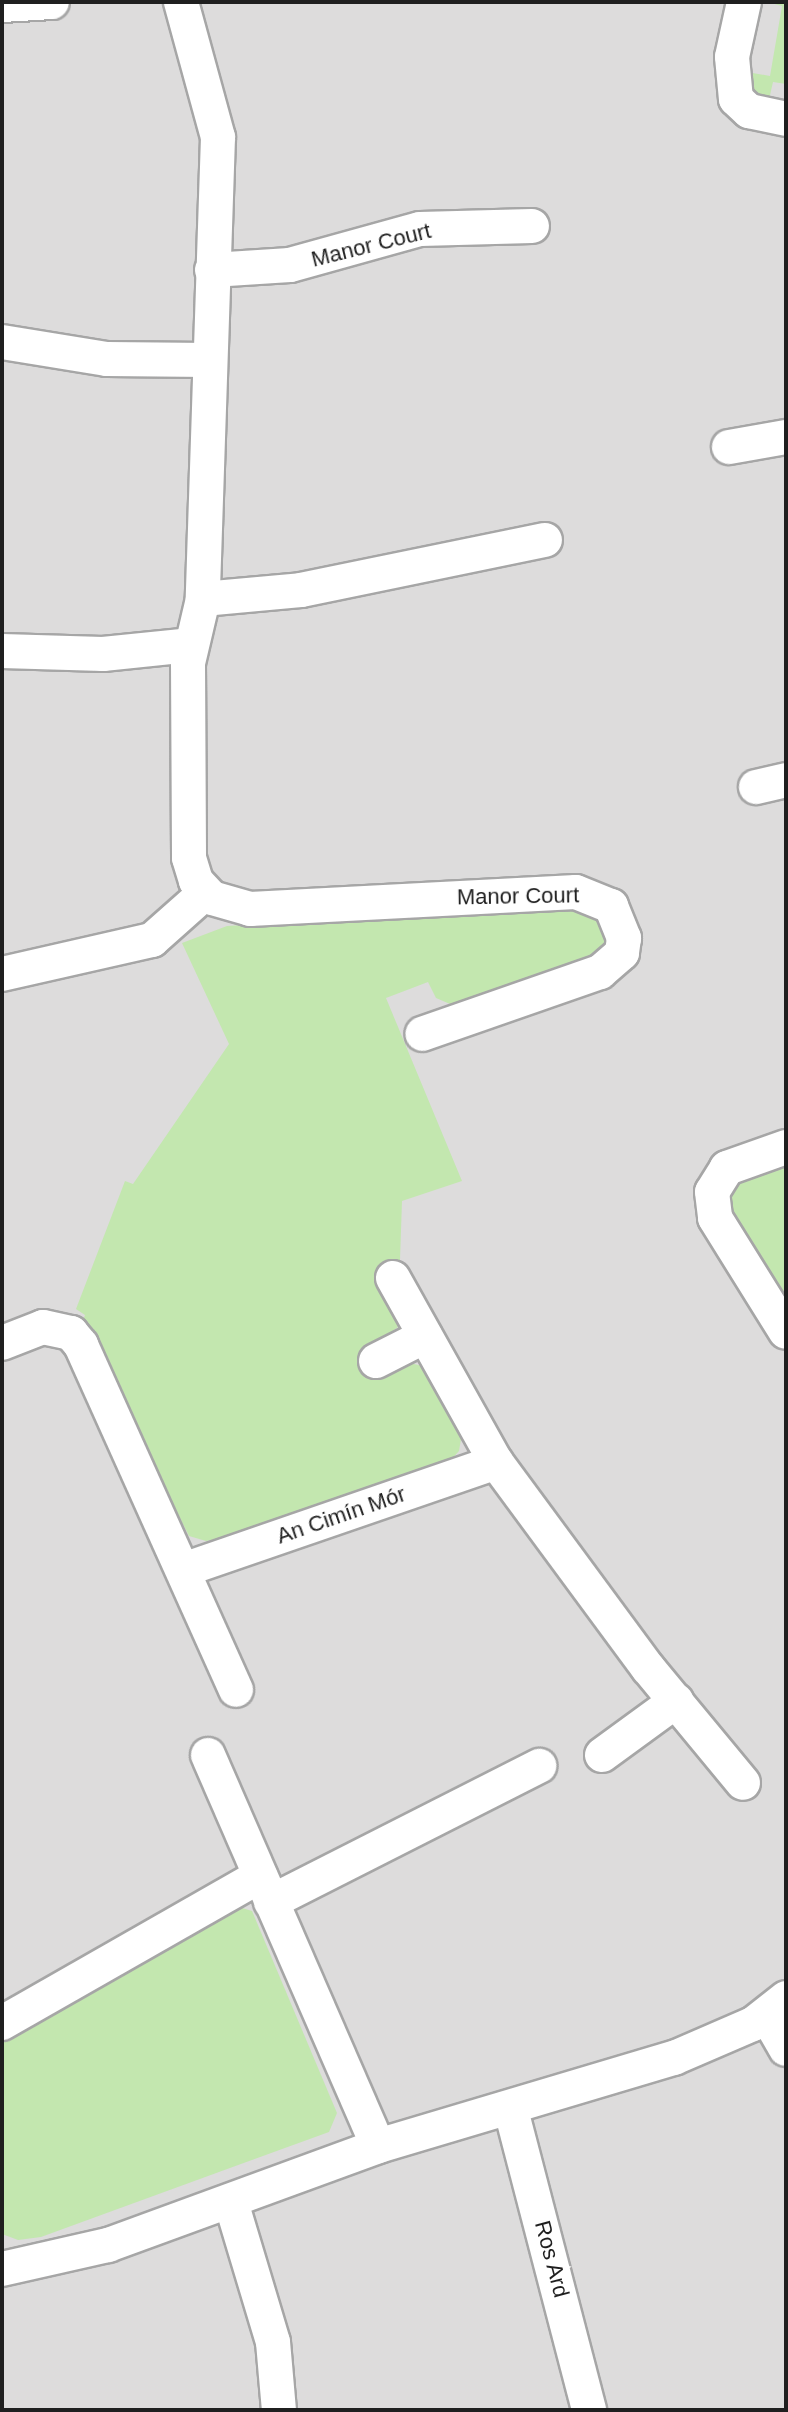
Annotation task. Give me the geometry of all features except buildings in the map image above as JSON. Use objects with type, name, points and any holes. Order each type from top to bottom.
[{"type":"street","points":[[2,5],[52,2]]},
{"type":"street","points":[[2,974],[152,940],[205,893],[189,858],[190,645],[203,599],[217,129],[181,2]]},
{"type":"street","points":[[744,2],[732,57],[736,99],[749,111],[786,119]]},
{"type":"street","name":"Manor Court","points":[[212,270],[290,265],[420,229],[532,226]]},
{"type":"street","points":[[2,342],[120,360],[209,360]]},
{"type":"street","points":[[729,447],[786,437]]},
{"type":"street","points":[[203,599],[301,590],[545,540]]},
{"type":"street","points":[[2,651],[103,654],[190,645]]},
{"type":"street","name":"Manor Court","points":[[205,893],[250,909],[559,891],[594,896],[611,906],[624,942],[607,968],[422,1034]]},
{"type":"street","points":[[786,1147],[727,1168],[712,1192],[715,1218],[786,1332]]},
{"type":"street","points":[[393,1278],[496,1462],[676,1701],[743,1783]]},
{"type":"street","points":[[5,1333],[43,1327],[76,1338],[186,1569],[236,1690]]},
{"type":"street","points":[[376,1361],[425,1336]]},
{"type":"street","name":"An Cimín Mór","points":[[186,1569],[496,1462]]},
{"type":"street","points":[[602,1755],[676,1701]]},
{"type":"street","points":[[208,1755],[378,2146]]},
{"type":"street","points":[[2,2023],[265,1889],[539,1766]]},
{"type":"street","points":[[2,2269],[59,2260],[231,2202],[378,2146],[511,2110],[674,2058],[776,2007],[786,2049]]},
{"type":"street","name":"Ros Ard","points":[[511,2110],[589,2410]]},
{"type":"street","points":[[231,2202],[273,2342],[279,2410]]},
{"type":"shaded area","points":[[2,2],[786,2],[786,2410],[2,2410]]},
{"type":"green space","points":[[767,2],[786,2],[786,84],[773,82],[768,104],[750,92],[747,72],[770,76],[782,6]]},
{"type":"green space","points":[[567,906],[594,914],[602,926],[608,940],[599,955],[457,1007],[436,998],[428,982],[386,998],[462,1181],[402,1201],[400,1260],[378,1274],[398,1327],[361,1355],[370,1377],[405,1362],[427,1367],[462,1433],[459,1451],[448,1463],[232,1536],[206,1541],[189,1536],[82,1323],[85,1315],[76,1309],[125,1181],[133,1184],[229,1044],[182,943],[227,926]]},
{"type":"green space","points":[[786,1160],[786,1311],[725,1202],[735,1179]]},
{"type":"green space","points":[[239,1907],[252,1911],[337,2113],[329,2132],[41,2237],[18,2240],[2,2234],[2,2043]]}]
